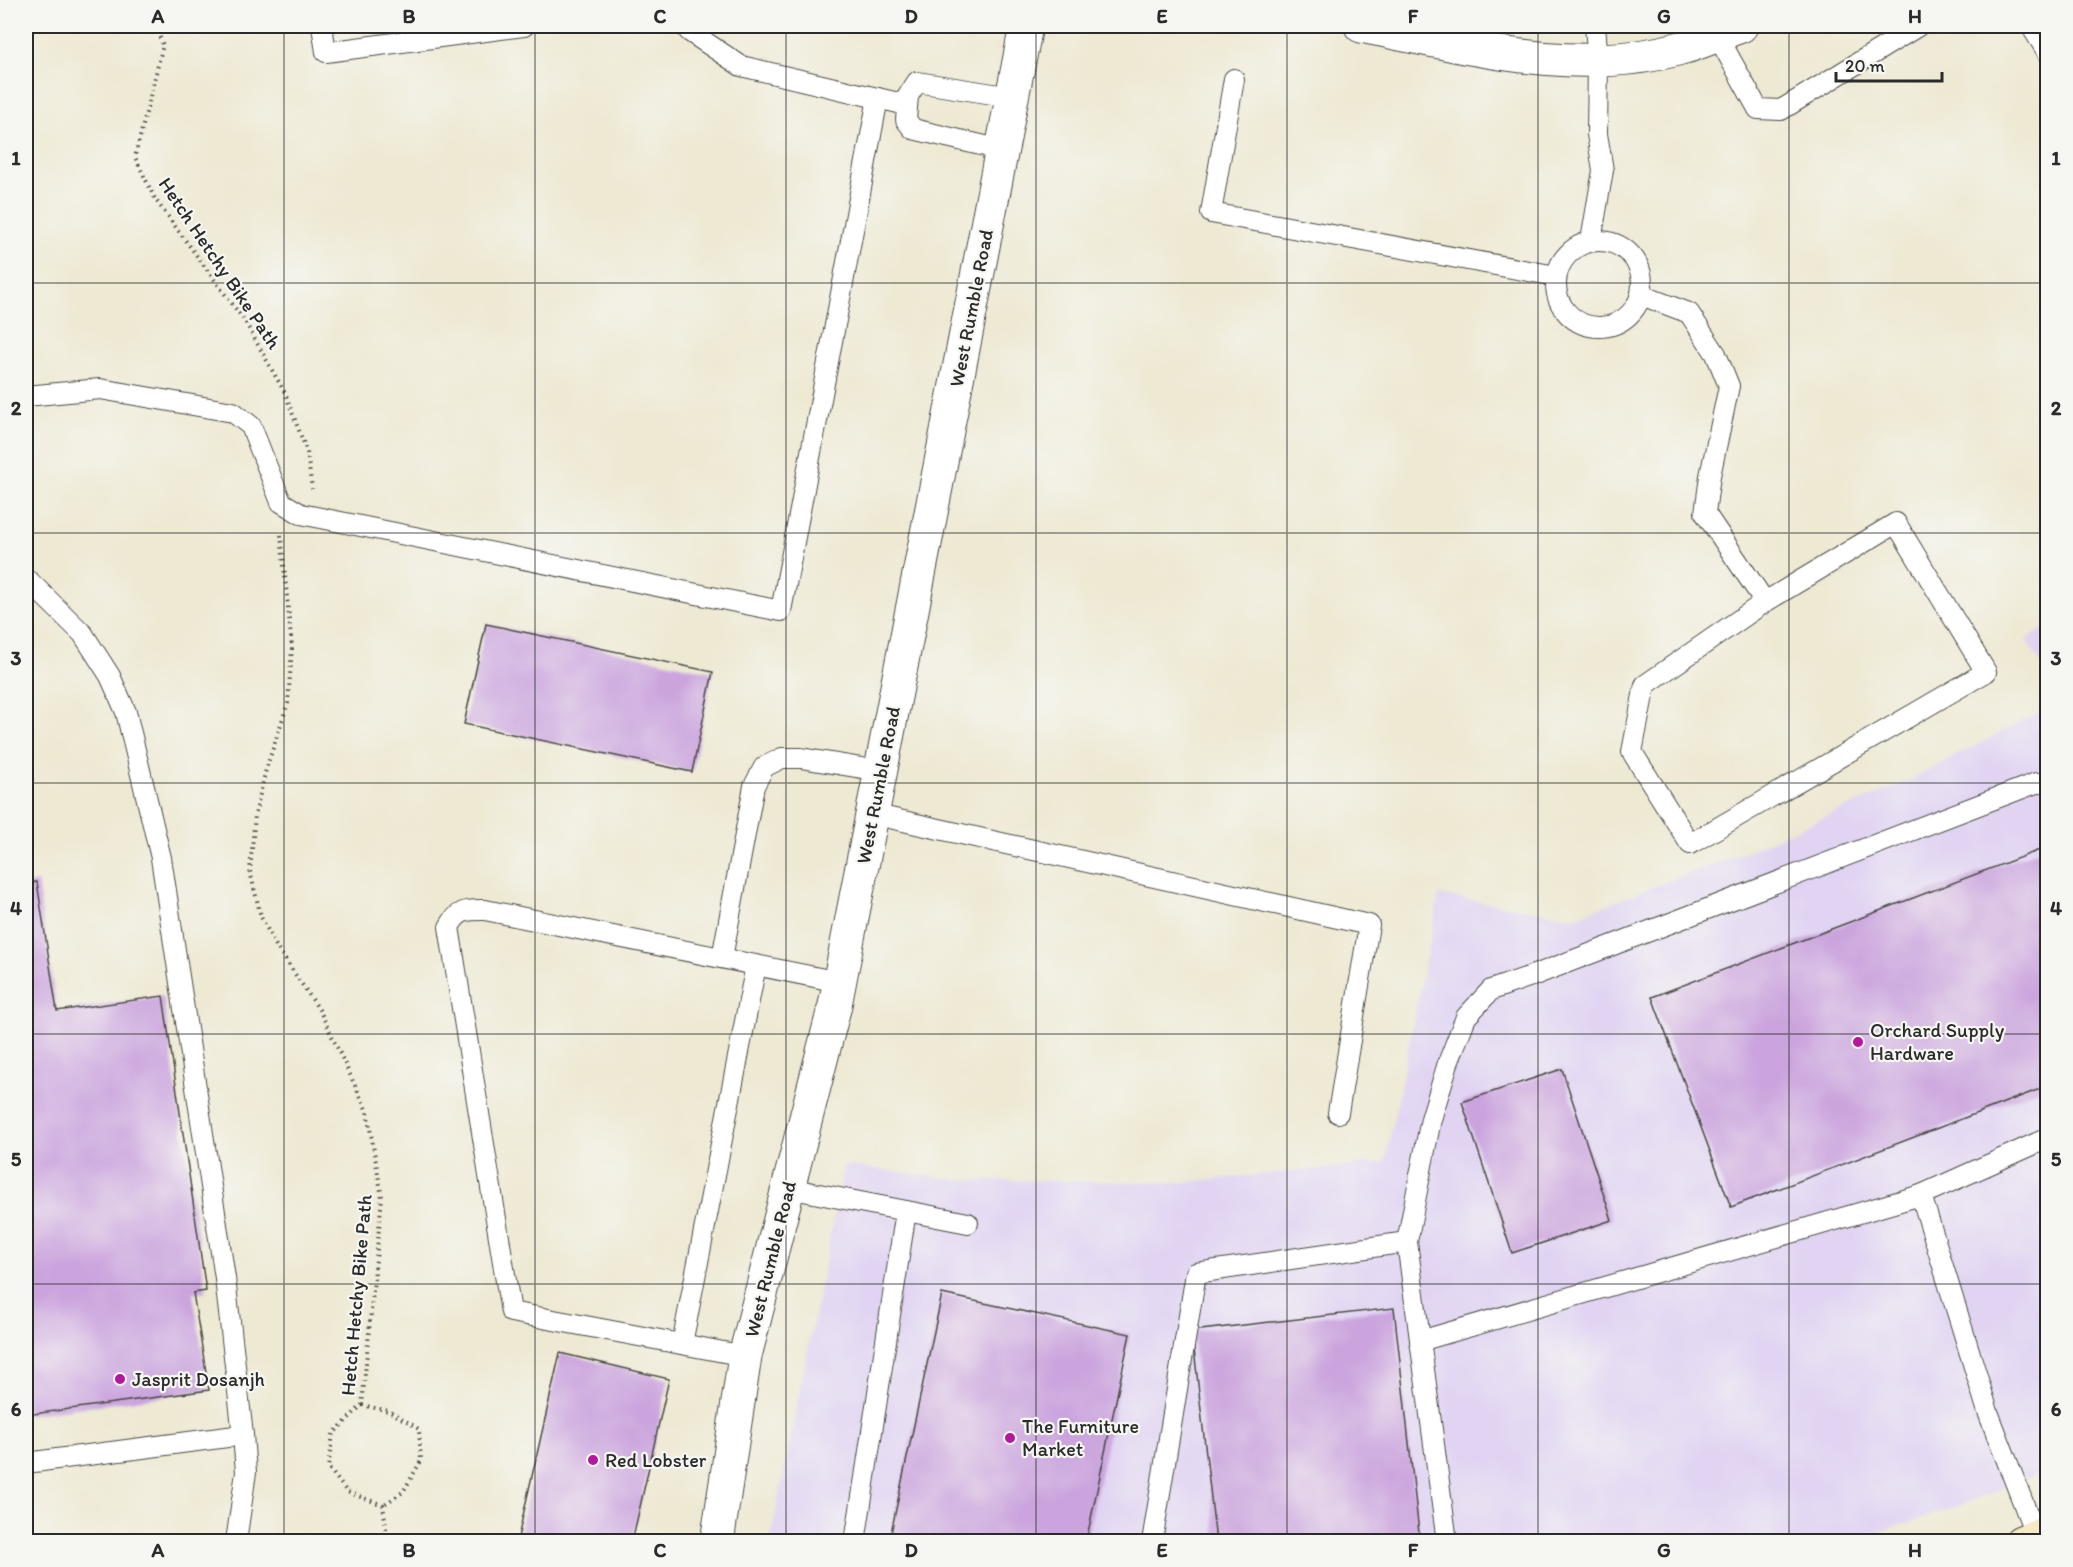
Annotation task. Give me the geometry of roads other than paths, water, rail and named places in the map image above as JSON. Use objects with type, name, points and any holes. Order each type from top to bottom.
[{"type":"street","name":"West Rumble Road","points":[[717,1542],[745,1356],[839,982],[1026,26]]},
{"type":"street","points":[[1361,26],[1516,56],[1583,61],[1636,57],[1682,48],[1729,30]]},
{"type":"lane","points":[[322,26],[326,52],[524,26]]},
{"type":"lane","points":[[685,26],[690,32],[741,66],[907,105]]},
{"type":"lane","points":[[1591,241],[1603,170],[1597,134],[1598,60],[1595,26]]},
{"type":"lane","points":[[1729,30],[1758,109],[1782,110],[1918,26]]},
{"type":"lane","points":[[2031,26],[2048,53]]},
{"type":"lane","points":[[1234,79],[1211,213],[1556,276]]},
{"type":"lane","points":[[1002,150],[913,129],[906,120],[908,96],[917,82],[1012,97]]},
{"type":"lane","points":[[26,396],[100,389],[233,412],[251,426],[281,502],[301,514],[781,611],[878,98]]},
{"type":"lane","points":[[1591,241],[1606,241],[1620,246],[1632,255],[1639,267],[1642,281],[1641,296],[1634,309],[1624,319],[1611,326],[1597,327],[1582,324],[1570,316],[1561,305],[1556,291],[1556,276],[1560,264],[1568,253],[1579,245],[1591,241]]},
{"type":"lane","points":[[1641,296],[1689,313],[1716,354],[1729,387],[1710,476],[1705,513],[1765,602]]},
{"type":"lane","points":[[1896,523],[1986,672],[1690,844],[1632,752],[1645,685],[1765,602],[1896,523]]},
{"type":"lane","points":[[26,580],[83,634],[110,676],[126,712],[161,858],[225,1278],[243,1435],[246,1472],[236,1542]]},
{"type":"lane","points":[[722,958],[754,786],[764,767],[782,758],[801,758],[880,771]]},
{"type":"lane","points":[[1447,1542],[1407,1242],[1431,1119],[1448,1063],[1466,1017],[1491,990],[2036,783],[2048,783]]},
{"type":"lane","points":[[872,814],[1369,926],[1338,1113]]},
{"type":"lane","points":[[745,1356],[511,1312],[449,927],[454,918],[467,910],[485,910],[839,982]]},
{"type":"lane","points":[[682,1344],[756,965]]},
{"type":"lane","points":[[1420,1341],[1921,1195],[2048,1138]]},
{"type":"lane","points":[[788,1188],[968,1223]]},
{"type":"lane","points":[[1921,1195],[1988,1412],[2035,1536]]},
{"type":"lane","points":[[855,1542],[906,1211]]},
{"type":"lane","points":[[1152,1542],[1196,1273],[1407,1242]]},
{"type":"lane","points":[[26,1463],[243,1435]]},
{"type":"place","name":"Orchard Supply Hardware","points":[[1858,1042]]},
{"type":"place","name":"Jasprit Dosanjh","points":[[120,1379]]},
{"type":"place","name":"The Furniture Market","points":[[1010,1438]]},
{"type":"place","name":"Red Lobster","points":[[593,1460]]}]
